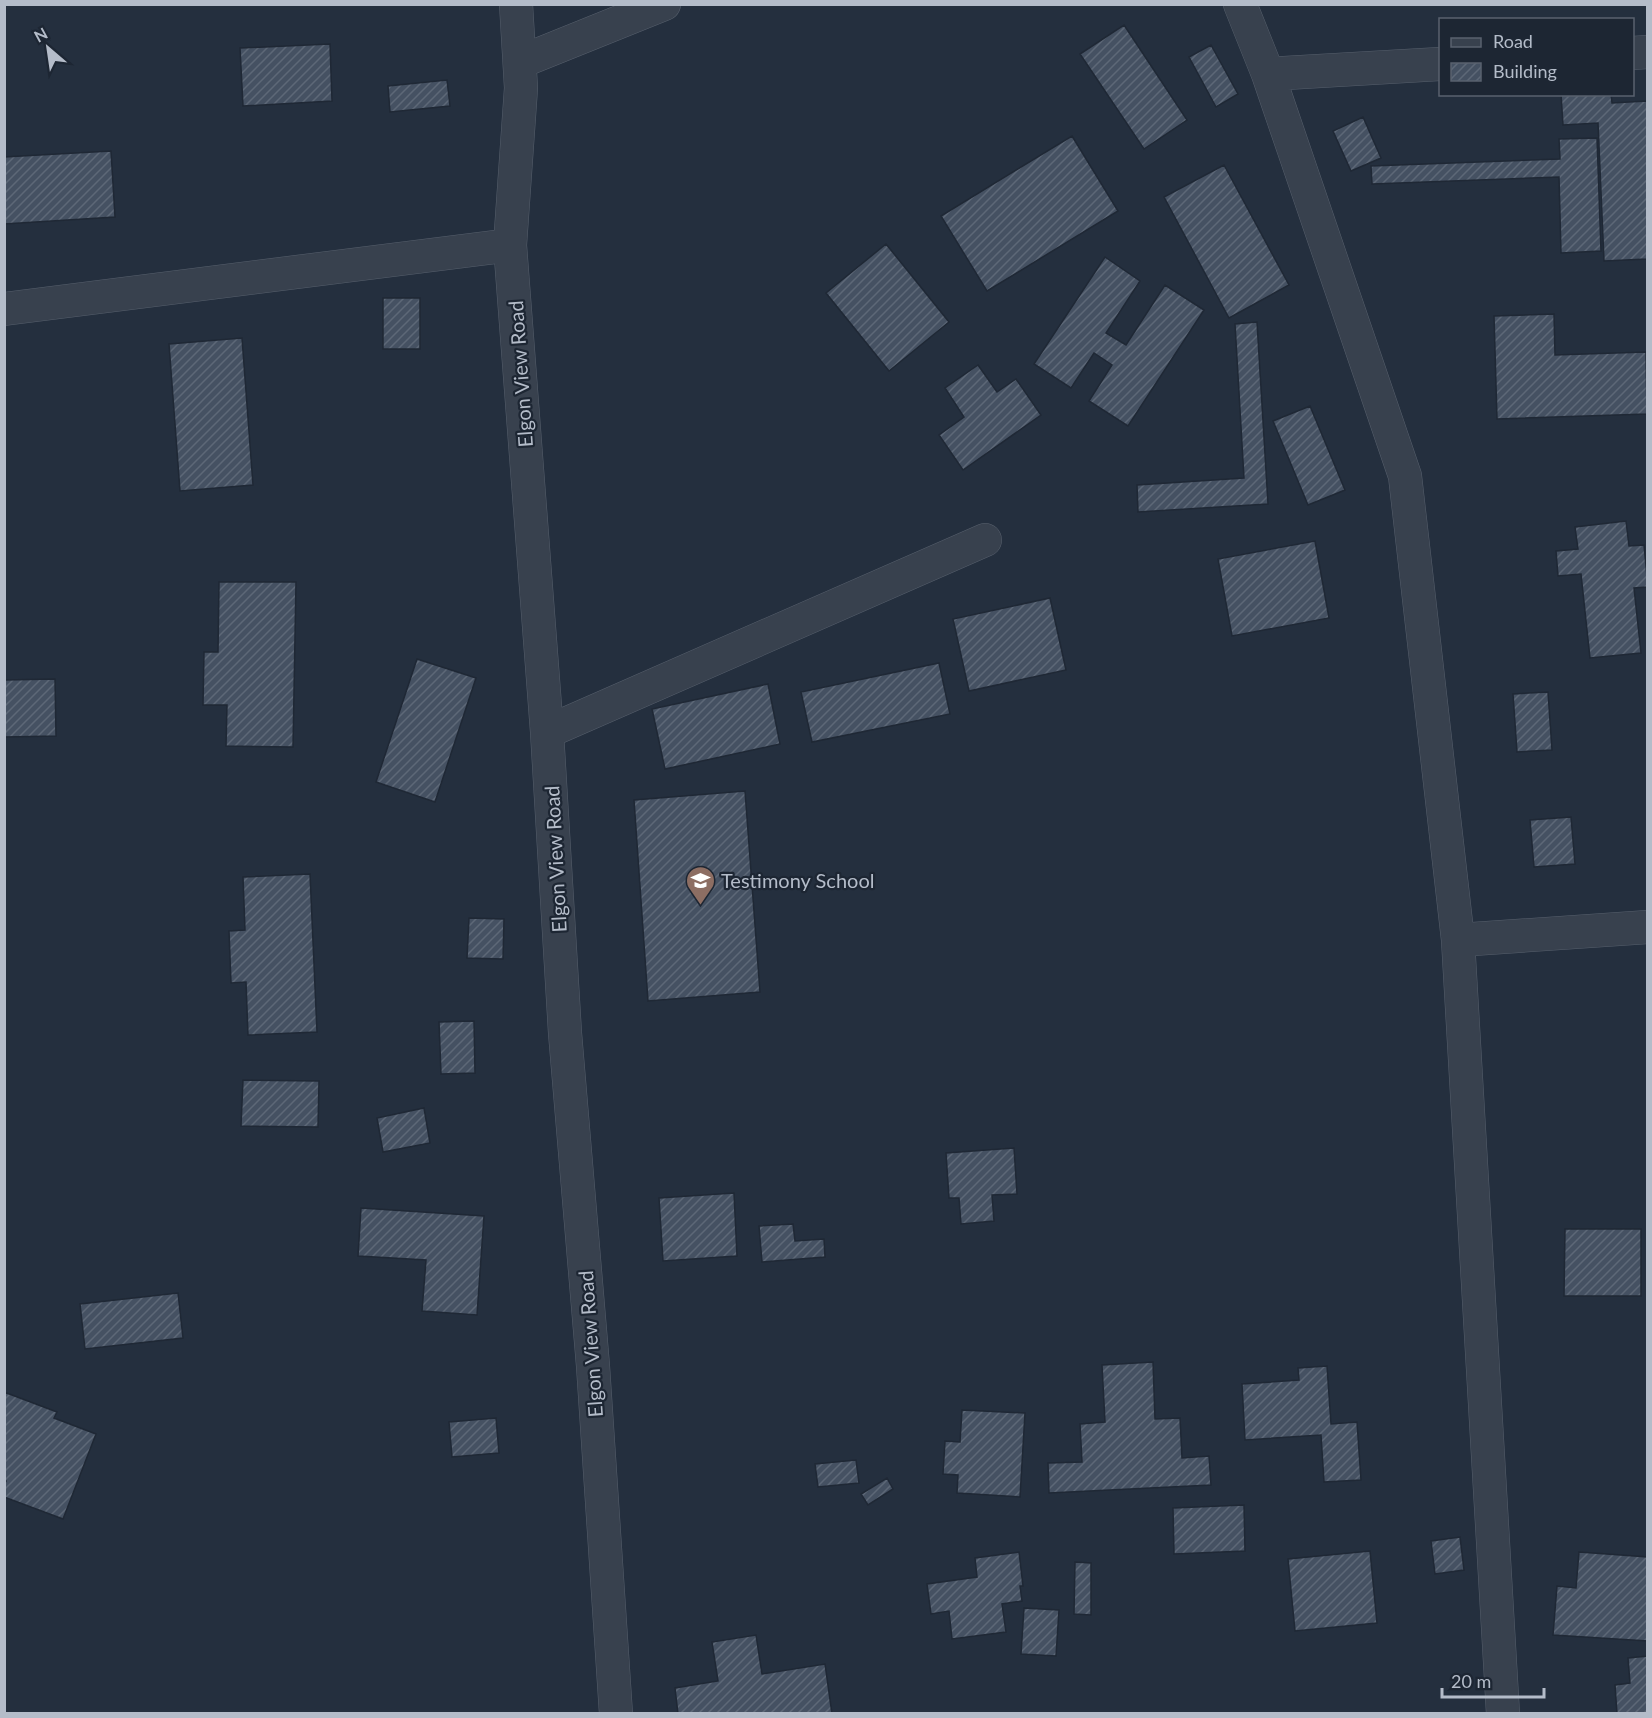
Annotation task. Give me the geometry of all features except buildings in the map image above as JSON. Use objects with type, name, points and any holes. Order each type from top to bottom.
[{"type":"street","name":"Elgon View Road","points":[[516,4],[521,88],[510,245],[547,732],[565,1033],[593,1366],[616,1713]]},
{"type":"street","points":[[520,62],[664,4]]},
{"type":"street","points":[[1240,4],[1268,74],[1405,476],[1458,940],[1503,1713]]},
{"type":"street","points":[[1268,74],[1439,64]]},
{"type":"street","points":[[4,309],[510,245]]},
{"type":"street","points":[[547,732],[985,540]]},
{"type":"street","points":[[1458,940],[1647,927]]},
{"type":"place","name":"Testimony School","points":[[700,906]]}]
